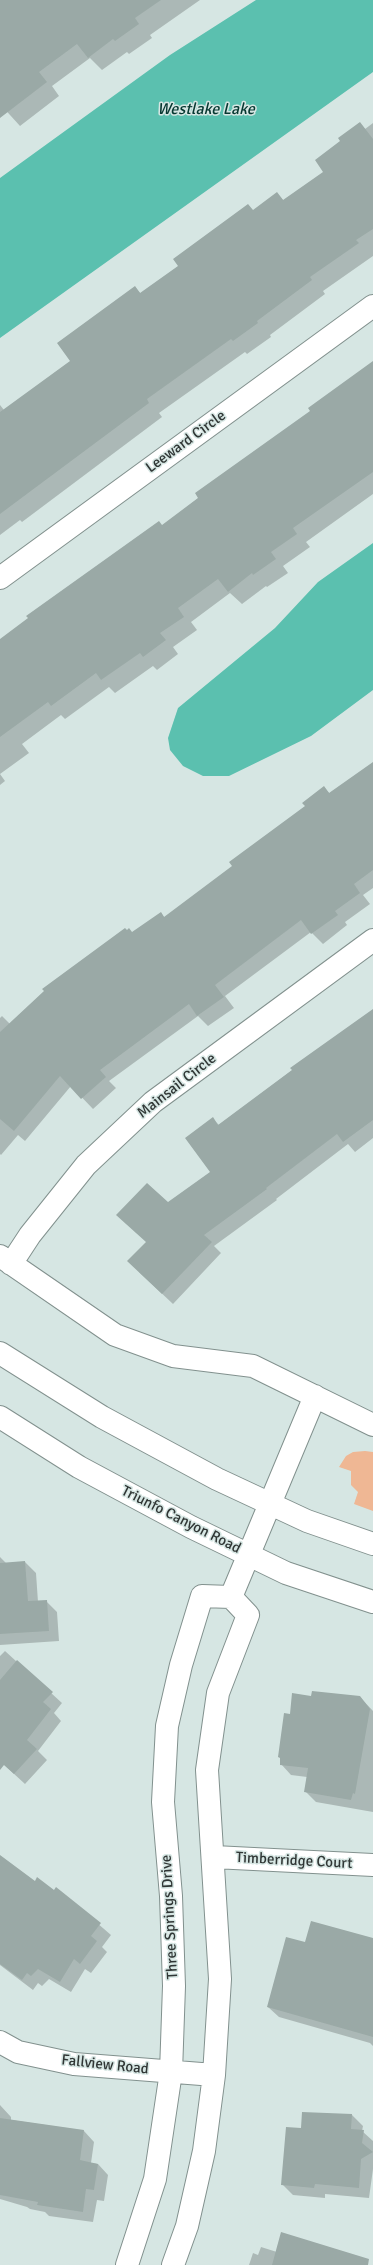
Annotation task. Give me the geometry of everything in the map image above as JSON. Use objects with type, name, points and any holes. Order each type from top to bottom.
[{"type":"street","name":"Leeward Circle","points":[[0,578],[373,306]]},
{"type":"street","name":"Mainsail Circle","points":[[5,1260],[30,1235],[86,1165],[153,1102],[373,940]]},
{"type":"street","points":[[5,1260],[115,1335],[173,1356],[252,1366],[373,1425]]},
{"type":"street","points":[[0,1353],[102,1418],[269,1504],[307,1521],[373,1544]]},
{"type":"street","points":[[173,2265],[187,2226],[204,2151],[214,2074],[220,1979],[214,1857],[207,1770],[218,1693],[248,1615],[231,1597],[315,1396]]},
{"type":"street","name":"Triunfo Canyon Road","points":[[0,1417],[79,1467],[191,1527],[286,1573],[373,1602]]},
{"type":"street","name":"Three Springs Drive","points":[[126,2265],[155,2179],[170,2072],[174,1986],[170,1896],[163,1802],[167,1726],[181,1665],[202,1596],[231,1597]]},
{"type":"street","name":"Timberridge Court","points":[[214,1857],[373,1865]]},
{"type":"street","name":"Fallview Road","points":[[0,2042],[18,2052],[74,2064],[214,2074]]},
{"type":"shaded area","points":[[353,1452],[373,1452],[373,1511],[354,1504],[358,1492],[351,1485],[351,1471],[339,1467],[346,1456]]},
{"type":"water","name":"Westlake Lake","points":[[256,0],[373,0],[373,72],[0,338],[0,178],[170,55]]},
{"type":"water","points":[[373,543],[373,690],[311,736],[229,776],[203,776],[183,766],[170,750],[168,738],[178,708],[275,628],[318,582]]},
{"type":"building","points":[[0,0],[161,0],[135,18],[139,24],[115,41],[113,39],[88,58],[77,44],[39,72],[47,82],[0,118]]},
{"type":"building","points":[[360,122],[373,139],[373,229],[356,240],[359,243],[310,277],[312,280],[257,321],[258,323],[233,341],[231,339],[147,399],[149,403],[0,514],[0,412],[70,361],[57,343],[135,286],[140,293],[178,266],[173,259],[248,204],[253,210],[277,192],[283,200],[323,172],[315,160],[340,141],[338,138]]},
{"type":"building","points":[[373,361],[373,472],[293,528],[297,534],[271,552],[276,559],[253,575],[252,573],[228,592],[218,579],[178,608],[184,617],[160,633],[166,640],[143,657],[140,653],[101,680],[96,673],[51,706],[48,702],[0,737],[0,639],[28,618],[26,616],[159,521],[162,525],[198,498],[195,493],[310,411],[308,408]]},
{"type":"building","points":[[373,762],[373,870],[354,884],[360,893],[335,911],[338,915],[311,934],[301,920],[215,985],[224,997],[197,1016],[189,1004],[100,1070],[106,1077],[81,1099],[60,1076],[14,1131],[0,1119],[0,1032],[44,991],[42,989],[125,928],[127,930],[129,928],[132,932],[161,912],[164,917],[232,866],[229,862],[305,806],[302,803],[324,786],[329,793]]},
{"type":"building","points":[[373,1009],[373,1120],[343,1142],[337,1134],[266,1188],[267,1189],[204,1235],[212,1242],[162,1294],[127,1261],[146,1242],[116,1215],[147,1183],[168,1202],[210,1172],[185,1138],[213,1117],[218,1125],[292,1070],[290,1068]]},
{"type":"building","points":[[25,1561],[28,1601],[47,1600],[49,1631],[0,1634],[0,1563]]},
{"type":"building","points":[[17,1660],[53,1692],[43,1702],[51,1709],[27,1740],[37,1749],[14,1774],[4,1765],[0,1770],[0,1680]]},
{"type":"building","points":[[312,1691],[360,1696],[370,1709],[355,1794],[353,1793],[351,1800],[304,1792],[308,1768],[280,1765],[280,1758],[278,1757],[284,1713],[290,1714],[292,1693],[311,1696]]},
{"type":"building","points":[[0,1855],[35,1881],[37,1877],[54,1890],[56,1887],[101,1923],[91,1936],[97,1941],[80,1964],[74,1959],[60,1982],[38,1969],[31,1976],[27,1973],[22,1980],[0,1964]]},
{"type":"building","points":[[311,1921],[373,1938],[373,2037],[267,2007],[286,1937],[305,1942]]},
{"type":"building","points":[[302,2112],[352,2114],[351,2129],[364,2130],[362,2143],[373,2152],[361,2159],[359,2188],[315,2184],[314,2188],[281,2185],[286,2127],[301,2128]]},
{"type":"building","points":[[0,2118],[84,2130],[80,2160],[98,2164],[94,2190],[86,2189],[83,2212],[37,2205],[38,2202],[0,2195]]},
{"type":"building","points":[[281,2232],[369,2259],[368,2265],[272,2265]]}]
